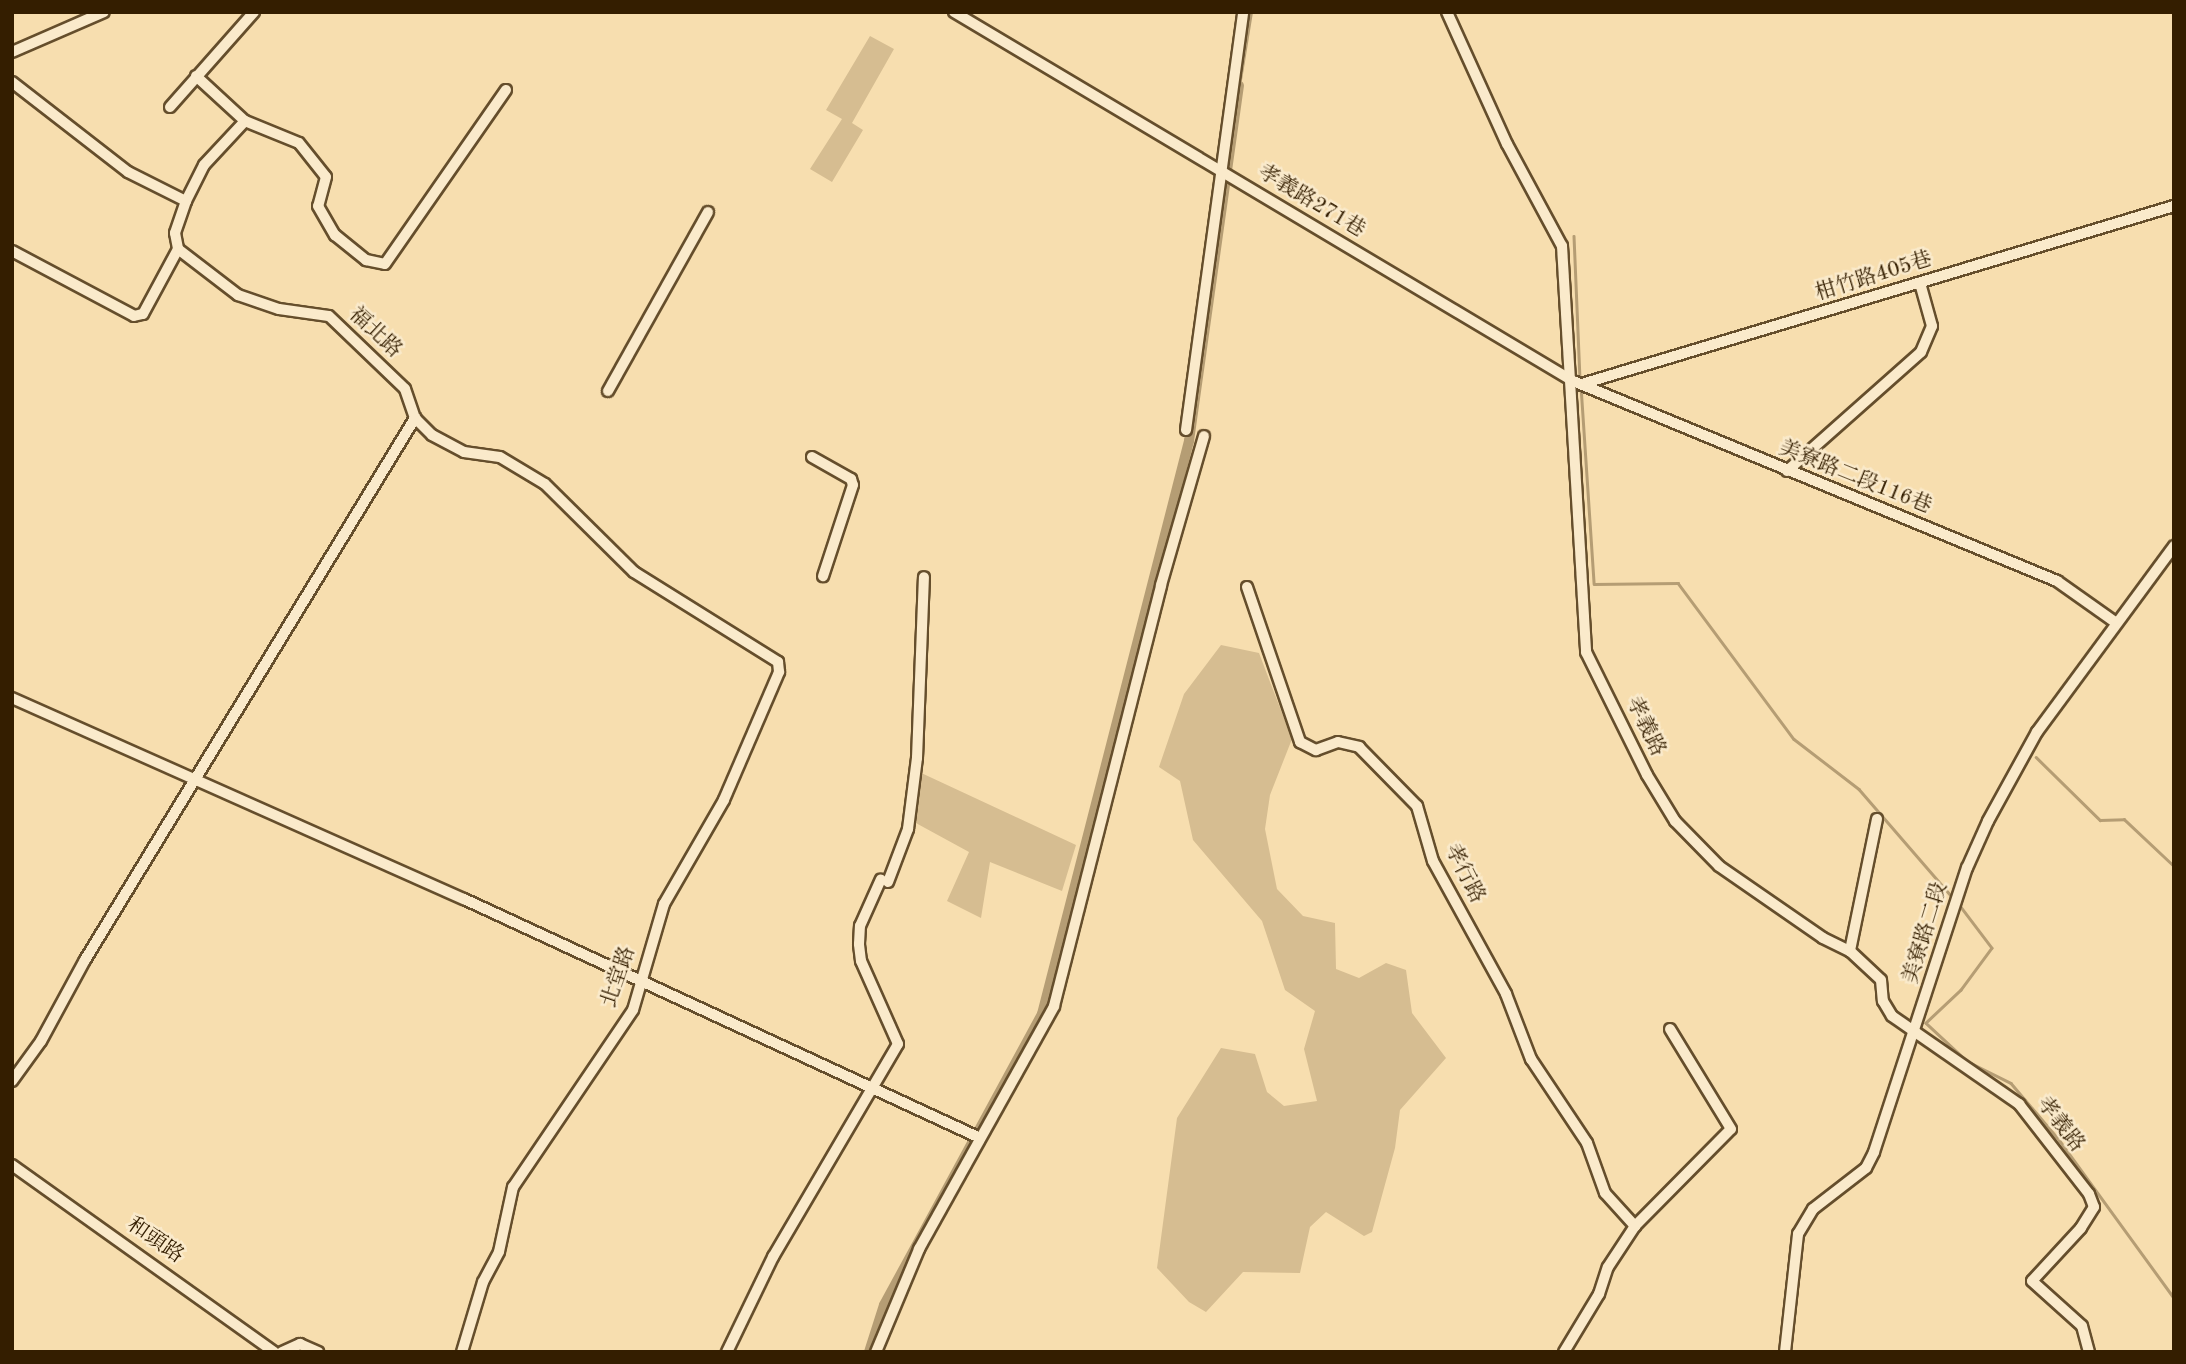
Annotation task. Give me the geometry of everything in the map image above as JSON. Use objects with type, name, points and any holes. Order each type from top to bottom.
[{"type":"street","points":[[12,52],[104,12]]},
{"type":"street","points":[[170,107],[254,12]]},
{"type":"street","name":"孝義路271巷","points":[[954,12],[1573,381]]},
{"type":"street","points":[[1186,430],[1243,12]]},
{"type":"street","name":"孝義路","points":[[1447,12],[1502,132],[1562,246],[1573,381],[1581,596],[1586,652],[1647,775],[1675,821],[1718,866],[1823,938],[1850,951],[1881,980],[1883,1001],[1892,1016],[2019,1104],[2088,1194],[2094,1207],[2081,1228],[2032,1281],[2082,1326],[2089,1352]]},
{"type":"street","points":[[196,76],[245,121],[299,143],[326,177],[318,206],[335,235],[366,260],[384,264],[506,90]]},
{"type":"street","points":[[12,82],[128,172],[186,201]]},
{"type":"street","points":[[12,251],[134,316],[143,314],[178,249],[175,233],[186,201],[204,165],[245,121]]},
{"type":"street","name":"柑竹路405巷","points":[[1585,383],[2174,206]]},
{"type":"street","points":[[608,391],[708,212]]},
{"type":"street","name":"福北路","points":[[178,249],[255,303],[329,316],[405,388],[415,418],[446,445],[500,457],[545,484],[634,572],[730,628]]},
{"type":"street","points":[[1787,471],[1921,352],[1932,326],[1920,284]]},
{"type":"street","name":"美寮路二段116巷","points":[[1573,381],[1585,383],[1787,471],[2057,581],[2115,622]]},
{"type":"street","points":[[12,1081],[197,781],[415,418]]},
{"type":"street","points":[[876,1352],[919,1249],[1054,1006],[1161,585],[1204,436]]},
{"type":"street","points":[[812,457],[851,479],[853,485],[824,576]]},
{"type":"street","name":"美寮路二段","points":[[1785,1352],[1798,1234],[1813,1209],[1866,1168],[1887,1121],[1967,868],[1988,821],[2037,732],[2115,622],[2174,546]]},
{"type":"street","points":[[727,1352],[773,1257],[898,1044],[861,961],[860,926],[885,881],[908,829],[917,758],[925,577]]},
{"type":"street","name":"孝行路","points":[[1247,587],[1300,742],[1317,750],[1347,741],[1359,747],[1417,806],[1433,861],[1506,994],[1531,1059],[1587,1143],[1605,1193],[1635,1226]]},
{"type":"street","name":"北堂路","points":[[462,1352],[483,1282],[499,1252],[513,1188],[633,1010],[664,904],[724,800],[779,673],[778,662],[768,652],[730,628]]},
{"type":"street","points":[[12,698],[980,1138]]},
{"type":"street","points":[[1850,951],[1877,819]]},
{"type":"street","points":[[1564,1352],[1599,1294],[1608,1267],[1635,1226],[1731,1129],[1670,1029]]},
{"type":"street","name":"和頭路","points":[[12,1165],[274,1352]]},
{"type":"street","points":[[282,1352],[300,1344],[318,1352]]},
{"type":"shaded area","points":[[870,36],[894,49],[852,123],[863,130],[832,182],[810,169],[842,119],[826,110]]},
{"type":"shaded area","points":[[1221,645],[1259,653],[1292,739],[1270,795],[1265,829],[1277,889],[1303,916],[1335,923],[1336,969],[1359,978],[1386,963],[1406,970],[1412,1013],[1446,1058],[1400,1110],[1395,1148],[1372,1232],[1364,1236],[1326,1212],[1310,1227],[1300,1273],[1243,1272],[1206,1312],[1189,1302],[1157,1268],[1177,1118],[1221,1048],[1255,1054],[1267,1092],[1284,1106],[1317,1101],[1304,1049],[1315,1011],[1285,990],[1262,921],[1193,840],[1180,781],[1159,767],[1184,694]]},
{"type":"shaded area","points":[[917,771],[1076,845],[1062,891],[990,862],[981,918],[947,901],[969,852],[914,822]]},
{"type":"waterway","points":[[1239,86],[1251,12]]},
{"type":"waterway","points":[[869,1352],[884,1305],[1042,1014],[1189,441],[1239,86]]},
{"type":"waterway","points":[[1574,236],[1580,380]]},
{"type":"waterway","points":[[1581,386],[1594,584],[1678,583],[1794,739],[1859,789],[1953,898]]},
{"type":"waterway","points":[[2036,757],[2100,820],[2124,819],[2174,866]]},
{"type":"waterway","points":[[1958,903],[1992,948],[1961,990],[1926,1023],[1967,1061],[2011,1083],[2060,1141],[2174,1298]]}]
